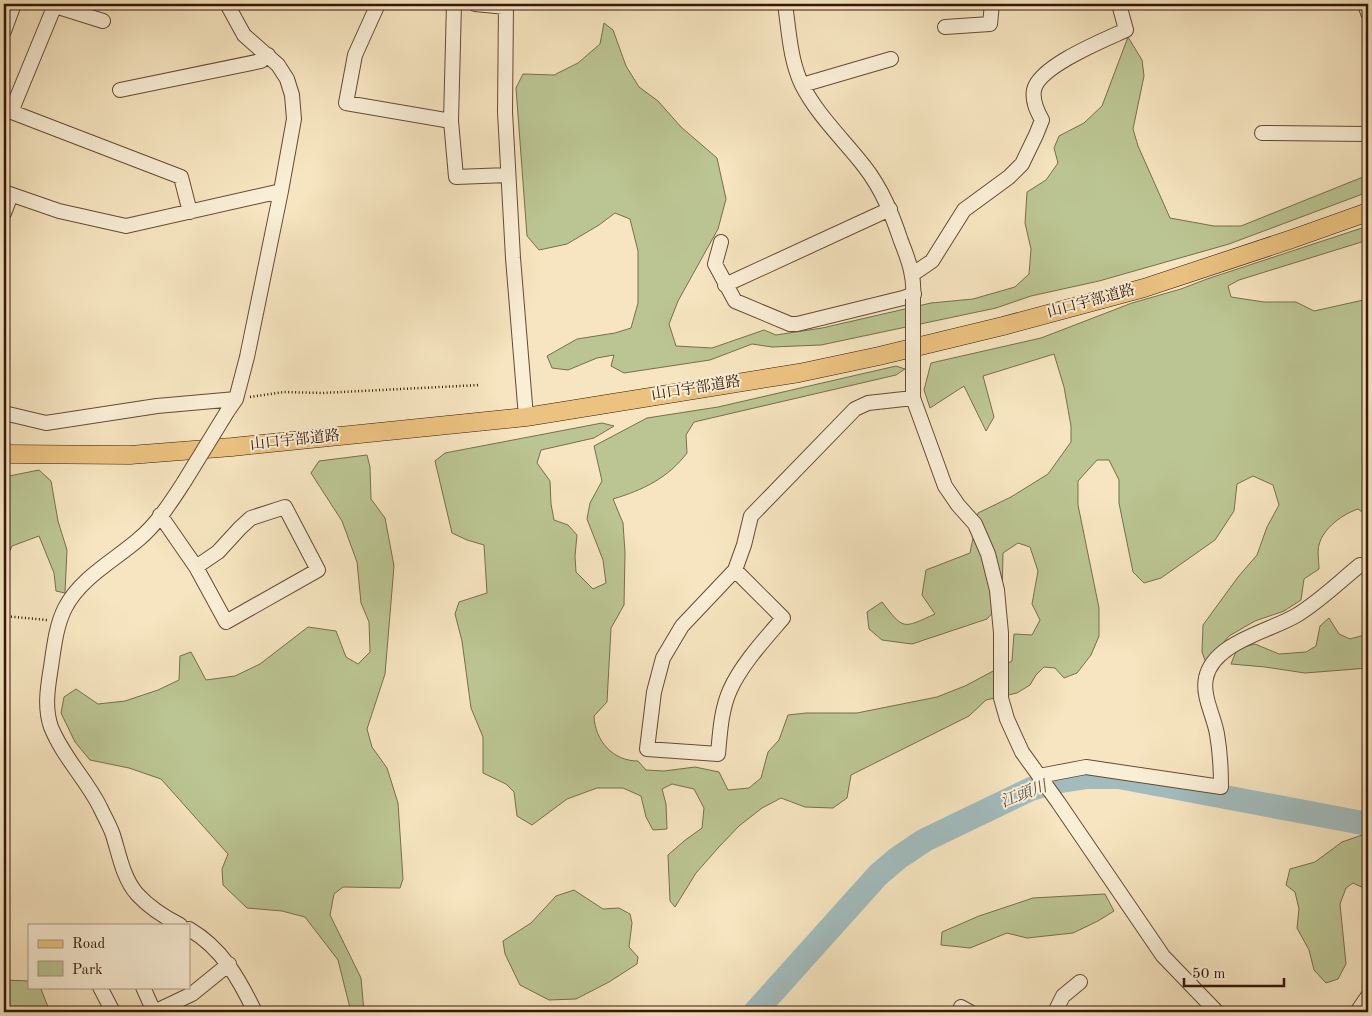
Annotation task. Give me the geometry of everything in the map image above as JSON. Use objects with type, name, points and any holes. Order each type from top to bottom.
[{"type":"main road","name":"山口宇部道路","points":[[4,454],[130,454],[204,449],[526,417],[799,373],[1003,326],[1144,288],[1368,212]]},
{"type":"street","points":[[4,31],[14,4]]},
{"type":"street","points":[[178,924],[156,911],[136,893],[127,878],[112,833],[99,805],[62,751],[51,726],[47,712],[48,686],[59,621],[66,606],[77,590],[95,573],[141,538],[170,503],[236,399],[249,348],[294,119],[292,95],[287,79],[278,65],[244,35],[227,4]]},
{"type":"street","points":[[378,4],[355,55],[346,103],[451,121]]},
{"type":"street","points":[[454,4],[451,121],[456,177],[508,175]]},
{"type":"street","points":[[475,4],[506,6],[505,95],[508,175],[526,417]]},
{"type":"street","points":[[785,4],[792,58],[802,85],[824,118],[865,167],[879,188],[890,209],[913,274],[913,398],[945,486],[958,505],[975,524],[988,554],[997,590],[1001,633],[1001,698],[1007,719],[1022,752],[1163,956],[1217,1012]]},
{"type":"street","points":[[945,27],[990,24],[992,4]]},
{"type":"street","points":[[913,274],[932,261],[964,210],[1009,177],[1022,164],[1042,120],[1035,109],[1034,91],[1038,80],[1080,51],[1126,30],[1119,4]]},
{"type":"street","points":[[1365,4],[1368,13]]},
{"type":"street","points":[[104,21],[52,5],[7,111],[181,177],[190,212]]},
{"type":"street","points":[[120,90],[261,61],[268,55]]},
{"type":"street","points":[[802,85],[891,59]]},
{"type":"street","points":[[1262,133],[1368,134]]},
{"type":"street","points":[[4,213],[7,193],[59,211],[126,226],[281,192]]},
{"type":"street","points":[[725,286],[890,209]]},
{"type":"street","points":[[721,242],[715,264],[725,286],[735,301],[790,324],[798,324],[913,296]]},
{"type":"street","points":[[735,570],[783,618],[750,658],[730,689],[723,714],[718,754],[647,749],[654,692],[663,658],[682,626],[735,570],[744,545],[751,516],[856,409],[868,403],[913,398]]},
{"type":"street","points":[[4,413],[46,423],[157,406],[236,399]]},
{"type":"street","points":[[160,515],[196,566],[226,622],[318,570],[286,507],[251,518],[218,552],[196,566]]},
{"type":"street","points":[[1040,777],[1086,767],[1221,787],[1217,732],[1206,692],[1206,677],[1212,666],[1224,652],[1242,639],[1296,616],[1311,606],[1360,565]]},
{"type":"street","points":[[190,930],[210,944],[229,964],[241,983],[254,1012]]},
{"type":"street","points":[[143,988],[154,1012],[192,994],[229,964]]},
{"type":"street","points":[[1054,1012],[1063,996],[1080,982]]},
{"type":"street","points":[[101,988],[113,1012]]},
{"type":"street","points":[[1356,1012],[1368,996]]},
{"type":"path","points":[[236,399],[284,392],[322,393],[480,385]]},
{"type":"path","points":[[4,616],[59,621]]},
{"type":"green space","points":[[604,23],[613,30],[626,66],[639,87],[658,101],[681,127],[717,158],[726,199],[718,229],[678,301],[669,324],[676,346],[712,348],[764,330],[776,335],[822,328],[931,303],[973,299],[1015,287],[1029,274],[1031,249],[1025,223],[1027,192],[1046,180],[1058,163],[1054,148],[1059,136],[1084,123],[1102,106],[1128,37],[1142,60],[1144,76],[1133,129],[1138,146],[1170,218],[1214,226],[1241,226],[1368,175],[1368,192],[1229,244],[1099,281],[1031,296],[996,308],[821,345],[772,347],[752,344],[710,360],[624,373],[611,366],[614,355],[597,358],[568,370],[552,368],[547,356],[577,339],[615,333],[631,328],[638,303],[638,251],[630,219],[615,213],[567,244],[539,250],[527,236],[516,88],[523,74],[554,75],[578,63],[600,44]]},
{"type":"green space","points":[[1368,226],[1368,240],[1239,280],[1228,286],[1231,297],[1264,302],[1296,302],[1314,311],[1368,299],[1368,516],[1358,509],[1334,522],[1321,539],[1319,545],[1319,569],[1304,579],[1301,600],[1284,611],[1255,621],[1229,636],[1206,663],[1202,652],[1203,625],[1238,577],[1257,555],[1267,527],[1279,505],[1273,485],[1253,476],[1237,484],[1234,511],[1215,540],[1161,578],[1144,583],[1133,572],[1119,503],[1119,480],[1109,460],[1097,460],[1078,481],[1078,505],[1099,608],[1099,636],[1091,655],[1077,673],[1064,678],[1055,668],[1044,667],[1030,685],[1017,693],[986,700],[969,716],[851,775],[847,798],[833,808],[805,807],[781,798],[762,808],[739,826],[696,873],[675,907],[670,901],[668,855],[702,828],[704,808],[694,789],[672,784],[662,789],[666,804],[667,829],[653,830],[646,817],[641,796],[623,788],[597,788],[567,799],[532,825],[517,816],[514,792],[506,784],[483,773],[483,737],[471,708],[462,641],[455,614],[459,602],[487,593],[484,545],[452,533],[435,461],[445,453],[602,423],[614,426],[594,438],[541,450],[537,463],[550,481],[554,520],[568,525],[577,535],[576,572],[593,589],[606,583],[603,560],[587,519],[590,503],[602,481],[594,446],[647,418],[718,407],[896,366],[905,369],[896,375],[694,422],[686,435],[687,453],[680,462],[663,476],[645,487],[613,499],[623,523],[625,553],[624,605],[611,628],[607,702],[594,716],[598,734],[607,748],[613,753],[629,760],[638,761],[646,770],[664,771],[695,767],[719,772],[728,790],[749,788],[761,778],[768,752],[779,740],[788,715],[857,713],[937,697],[965,686],[1012,661],[1014,634],[1032,635],[1040,620],[1032,604],[1038,571],[1030,547],[1018,543],[1003,553],[1002,602],[987,619],[912,644],[882,640],[869,629],[867,612],[882,602],[895,618],[904,624],[910,624],[935,614],[922,595],[926,570],[970,553],[978,513],[1011,497],[1048,474],[1071,442],[1071,426],[1064,387],[1054,354],[983,376],[994,417],[986,431],[964,386],[930,408],[924,390],[931,363],[1041,338],[1132,303],[1181,289]]},
{"type":"green space","points":[[367,455],[370,467],[371,499],[385,518],[394,566],[385,674],[367,729],[372,747],[387,768],[398,803],[403,879],[400,888],[343,887],[334,894],[330,915],[361,978],[364,1012],[351,1012],[338,960],[305,917],[282,911],[247,908],[223,885],[222,869],[228,854],[161,779],[129,768],[90,760],[75,742],[61,713],[64,697],[76,689],[98,704],[125,701],[158,690],[179,680],[180,656],[191,652],[206,680],[235,676],[260,664],[308,627],[336,631],[346,657],[358,664],[370,652],[369,622],[361,603],[357,562],[342,521],[311,473],[319,461]]},
{"type":"green space","points":[[39,470],[51,481],[58,521],[67,550],[65,593],[56,591],[54,573],[39,536],[12,546],[4,564],[4,477]]},
{"type":"green space","points":[[1329,618],[1339,634],[1350,639],[1368,634],[1368,668],[1305,673],[1231,664],[1237,649],[1255,644],[1279,654],[1306,652],[1316,646],[1320,626]]},
{"type":"green space","points":[[1368,833],[1368,890],[1353,883],[1346,888],[1340,904],[1346,964],[1338,979],[1326,983],[1314,970],[1309,950],[1297,928],[1299,909],[1295,892],[1286,885],[1290,869],[1315,862],[1342,842]]},
{"type":"green space","points":[[574,890],[603,909],[619,908],[630,914],[632,923],[629,947],[638,957],[637,964],[609,982],[576,999],[549,1000],[520,985],[505,954],[503,941],[531,923],[556,896]]},
{"type":"green space","points":[[1105,894],[1114,911],[1073,933],[1027,938],[1007,933],[970,948],[941,945],[942,932],[979,916],[1033,898]]},
{"type":"green space","points":[[4,980],[28,981],[28,988],[41,989],[50,1012],[4,1012]]},
{"type":"waterway","name":"江頭川","points":[[755,1012],[878,875],[898,858],[925,840],[1031,789],[1055,782],[1087,777],[1119,777],[1368,824]]}]
